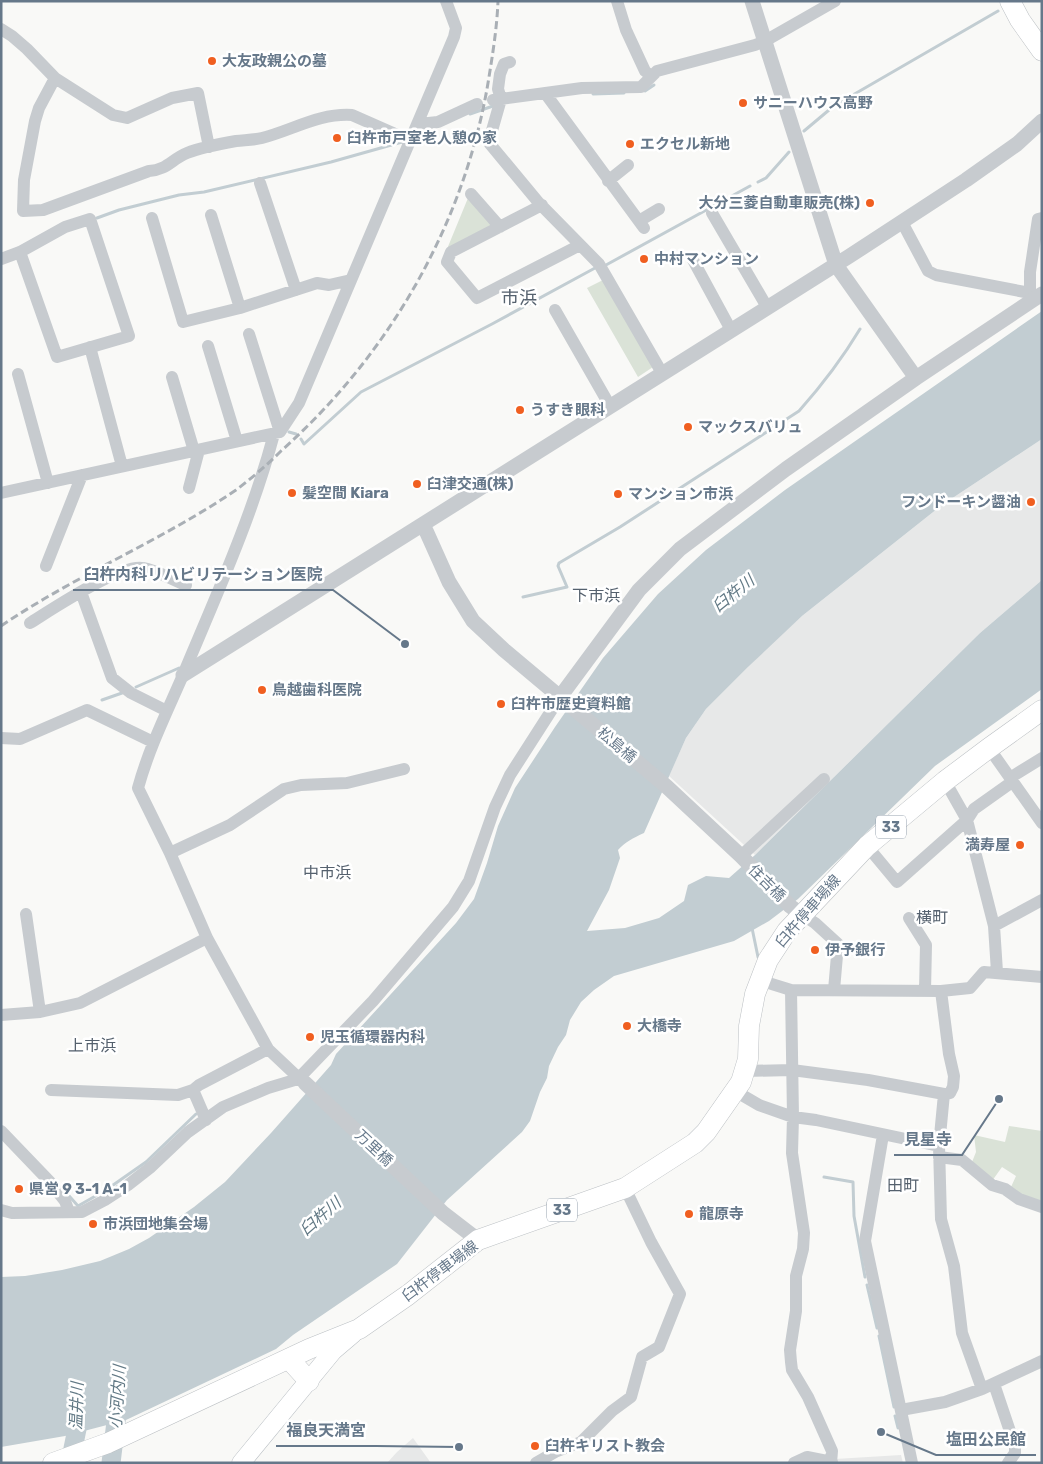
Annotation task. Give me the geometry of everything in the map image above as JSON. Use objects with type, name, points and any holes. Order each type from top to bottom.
[{"type":"main road","points":[[1010,1],[1020,20],[1042,51]]},
{"type":"main road","name":"臼杵停車場線","points":[[55,1462],[108,1443],[289,1359],[360,1329],[408,1295],[478,1240],[625,1188],[695,1143],[706,1132],[741,1082],[748,1059],[749,1026],[759,980],[796,910],[867,846],[945,781],[1042,710]]},
{"type":"main road","points":[[241,1463],[333,1351],[360,1329]]},
{"type":"main road","points":[[289,1359],[308,1381]]},
{"type":"street","points":[[301,1081],[268,1049],[207,938],[170,853],[138,788],[153,742],[230,563],[262,480],[277,433],[299,403],[419,124],[454,37],[456,28],[446,1]]},
{"type":"street","points":[[617,1],[626,30],[645,71],[651,76]]},
{"type":"street","points":[[752,1],[836,264],[916,378]]},
{"type":"street","points":[[497,100],[548,97],[582,88],[641,87],[657,71],[765,41],[835,1]]},
{"type":"street","points":[[1,29],[27,49],[55,78],[112,115],[127,118],[172,98],[198,93],[210,147]]},
{"type":"street","points":[[510,62],[504,64],[500,74],[489,140],[490,144],[542,205],[599,264],[662,373]]},
{"type":"street","points":[[55,78],[39,108],[35,121],[24,180],[22,211],[43,210],[60,205],[149,170],[158,170],[170,165],[184,154],[210,147],[260,139],[294,126],[323,118],[352,115],[411,140]]},
{"type":"street","points":[[548,97],[641,225],[659,209]]},
{"type":"street","points":[[419,124],[438,122],[477,104]]},
{"type":"street","points":[[183,675],[902,222],[1017,144],[1042,121]]},
{"type":"street","points":[[608,181],[628,165]]},
{"type":"street","points":[[260,183],[296,290]]},
{"type":"street","points":[[470,194],[500,227]]},
{"type":"street","points":[[542,205],[451,252],[447,262],[477,298],[580,245]]},
{"type":"street","points":[[712,213],[767,307]]},
{"type":"street","points":[[211,215],[240,308]]},
{"type":"street","points":[[152,218],[183,322],[240,308],[317,283],[329,285],[351,280]]},
{"type":"street","points":[[1035,295],[1030,272],[1038,220],[1042,218]]},
{"type":"street","points":[[1,259],[20,252],[65,227],[90,219],[129,336],[57,357],[20,252]]},
{"type":"street","points":[[902,222],[928,271],[936,275],[1035,295]]},
{"type":"street","points":[[693,260],[731,330]]},
{"type":"street","points":[[1,1210],[12,1213],[82,1212],[128,1185],[151,1167],[188,1132],[223,1107],[268,1088],[301,1081],[373,1001],[453,907],[469,881],[495,807],[510,775],[564,701],[639,590],[680,549],[786,469],[1035,295]]},
{"type":"street","points":[[555,310],[610,406]]},
{"type":"street","points":[[249,334],[277,433]]},
{"type":"street","points":[[208,346],[237,442]]},
{"type":"street","points":[[90,347],[122,466]]},
{"type":"street","points":[[18,374],[48,483]]},
{"type":"street","points":[[172,377],[197,450],[189,488]]},
{"type":"street","points":[[2,489],[48,483],[277,433]]},
{"type":"street","points":[[46,566],[82,475]]},
{"type":"street","name":"松島橋","points":[[423,524],[449,582],[473,621],[504,650],[666,786],[743,858]]},
{"type":"street","points":[[30,623],[81,592],[128,569],[142,567],[186,585]]},
{"type":"street","points":[[81,592],[112,678],[131,693],[167,711]]},
{"type":"street","points":[[1,738],[20,739],[87,710],[153,742]]},
{"type":"street","points":[[989,748],[1042,823]]},
{"type":"street","points":[[867,846],[897,882],[967,820],[974,809],[1012,782],[1013,776],[1042,758]]},
{"type":"street","points":[[170,853],[230,824],[253,811],[284,789],[301,785],[347,783],[404,770]]},
{"type":"street","points":[[743,858],[824,779]]},
{"type":"street","points":[[945,781],[967,820],[994,926],[997,972]]},
{"type":"street","name":"住吉橋","points":[[743,858],[796,910]]},
{"type":"street","points":[[994,926],[1042,900]]},
{"type":"street","points":[[796,910],[838,944],[834,990]]},
{"type":"street","points":[[26,914],[40,1012]]},
{"type":"street","points":[[909,918],[926,944],[925,990]]},
{"type":"street","points":[[1,1015],[40,1012],[80,1003],[207,938]]},
{"type":"street","points":[[759,980],[791,990],[941,991],[970,988],[984,972],[1042,977]]},
{"type":"street","points":[[791,990],[792,1154],[804,1233],[803,1249],[796,1276],[796,1311],[790,1362],[796,1379],[819,1418],[832,1451],[832,1462],[807,1457],[794,1463]]},
{"type":"street","points":[[745,1071],[792,1070],[868,1080],[944,1094],[950,1093],[953,1088],[954,1076],[949,1054],[941,991]]},
{"type":"street","points":[[51,1090],[178,1095],[193,1090],[198,1085],[268,1049]]},
{"type":"street","name":"万里橋","points":[[301,1081],[443,1213],[478,1240]]},
{"type":"street","points":[[193,1090],[206,1120]]},
{"type":"street","points":[[735,1091],[759,1105],[793,1117],[816,1120],[884,1135],[939,1151],[962,1160],[992,1185],[1005,1189],[1018,1199],[1042,1207]]},
{"type":"street","points":[[944,1094],[939,1151],[941,1219],[954,1266],[962,1333],[982,1390]]},
{"type":"street","points":[[1,1131],[50,1182],[65,1200],[69,1212]]},
{"type":"street","points":[[884,1135],[865,1240],[912,1463]]},
{"type":"street","points":[[536,1463],[555,1452],[581,1442],[612,1411],[631,1397],[642,1357],[659,1347],[680,1294],[650,1242],[625,1188]]},
{"type":"street","points":[[901,1410],[946,1402],[982,1390],[1042,1361]]},
{"type":"street","points":[[994,1384],[1015,1446],[1015,1454],[1008,1463]]},
{"type":"shaded area","points":[[468,198],[491,223],[489,228],[447,249]]},
{"type":"shaded area","points":[[603,280],[653,367],[638,377],[587,288]]},
{"type":"shaded area","name":"フンドーキン醤油","points":[[1042,439],[1042,580],[980,633],[755,855],[669,776],[686,738],[706,709],[802,616],[942,505]]},
{"type":"shaded area","points":[[1009,1126],[1042,1131],[1042,1203],[1027,1199],[1011,1187],[1016,1176],[1002,1167],[992,1181],[972,1162],[976,1152],[974,1135],[1005,1142]]},
{"type":"shaded area","points":[[413,1438],[431,1463],[387,1463],[397,1452]]},
{"type":"shaded area","points":[[901,1455],[903,1463],[834,1463],[835,1459]]},
{"type":"water","name":"臼杵川","points":[[1042,311],[1042,439],[942,505],[802,616],[706,709],[686,738],[644,833],[630,840],[618,850],[620,858],[609,890],[587,931],[625,928],[659,918],[684,901],[688,885],[706,876],[729,878],[755,855],[980,633],[1042,580],[1042,689],[935,766],[798,899],[769,921],[734,941],[614,976],[594,990],[581,1002],[570,1020],[566,1035],[549,1066],[547,1078],[530,1121],[522,1132],[447,1200],[397,1264],[293,1335],[276,1349],[126,1420],[65,1436],[1,1447],[1,1277],[25,1276],[62,1270],[100,1261],[129,1249],[149,1238],[194,1207],[225,1182],[331,1065],[336,1054],[456,923],[474,899],[498,826],[515,788],[603,658],[658,594],[706,550],[785,490]]},
{"type":"waterway","points":[[804,131],[839,103],[998,11]]},
{"type":"waterway","points":[[645,91],[654,85]]},
{"type":"waterway","points":[[593,94],[624,93]]},
{"type":"waterway","points":[[470,114],[493,106]]},
{"type":"waterway","points":[[97,218],[119,210],[179,195],[204,192],[331,162],[402,142]]},
{"type":"waterway","points":[[758,182],[766,178],[789,152]]},
{"type":"waterway","points":[[606,265],[750,186]]},
{"type":"waterway","points":[[301,439],[304,444],[361,392],[595,268]]},
{"type":"waterway","points":[[523,597],[567,587],[558,566],[559,563],[620,527],[799,411],[832,371],[860,329]]},
{"type":"waterway","points":[[289,432],[296,434]]},
{"type":"waterway","points":[[136,687],[179,668]]},
{"type":"waterway","points":[[102,700],[122,693]]},
{"type":"waterway","points":[[752,928],[758,957]]},
{"type":"waterway","points":[[63,1189],[78,1206],[106,1190],[146,1162],[196,1114]]},
{"type":"waterway","points":[[824,1177],[853,1182],[854,1216],[865,1277]]},
{"type":"waterway","points":[[867,1285],[877,1328]]},
{"type":"waterway","points":[[879,1336],[894,1407]]},
{"type":"waterway","name":"小河内川","points":[[111,1463],[119,1397]]},
{"type":"waterway","name":"温井川","points":[[70,1463],[77,1429],[77,1407]]},
{"type":"waterway","points":[[895,1416],[898,1428]]},
{"type":"railway","points":[[1,626],[59,590],[178,526],[236,490],[265,466],[320,413],[356,372],[389,328],[417,282],[442,233],[462,183],[478,131],[489,77],[498,1]]},
{"type":"place","name":"大友政親公の墓","points":[[212,61]]},
{"type":"place","name":"サニーハウス高野","points":[[743,103]]},
{"type":"place","name":"臼杵市戸室老人憩の家","points":[[337,138]]},
{"type":"place","name":"エクセル新地","points":[[630,144]]},
{"type":"place","name":"大分三菱自動車販売(株)","points":[[870,203]]},
{"type":"place","name":"中村マンション","points":[[644,259]]},
{"type":"place","name":"うすき眼科","points":[[520,410]]},
{"type":"place","name":"マックスバリュ","points":[[688,427]]},
{"type":"place","name":"臼津交通(株)","points":[[417,484]]},
{"type":"place","name":"髪空間 Kiara","points":[[292,493]]},
{"type":"place","name":"マンション市浜","points":[[618,494]]},
{"type":"place","name":"フンドーキン醤油","points":[[1031,502]]},
{"type":"place","name":"臼杵内科リハビリテーション医院","points":[[405,644]]},
{"type":"place","name":"鳥越歯科医院","points":[[262,690]]},
{"type":"place","name":"臼杵市歴史資料館","points":[[501,704]]},
{"type":"place","name":"満寿屋","points":[[1020,845]]},
{"type":"place","name":"伊予銀行","points":[[815,950]]},
{"type":"place","name":"大橋寺","points":[[627,1026]]},
{"type":"place","name":"児玉循環器内科","points":[[310,1037]]},
{"type":"place","name":"見星寺","points":[[999,1099]]},
{"type":"place","name":"県営 9 3-1 A-1","points":[[19,1189]]},
{"type":"place","name":"龍原寺","points":[[689,1214]]},
{"type":"place","name":"市浜団地集会場","points":[[93,1224]]},
{"type":"place","name":"塩田公民館","points":[[881,1432]]},
{"type":"place","name":"臼杵キリスト教会","points":[[535,1446]]},
{"type":"place","name":"福良天満宮","points":[[459,1447]]},
{"type":"district","name":"市浜","points":[[519,298]]},
{"type":"district","name":"下市浜","points":[[596,595]]},
{"type":"district","name":"中市浜","points":[[327,872]]},
{"type":"district","name":"横町","points":[[932,917]]},
{"type":"district","name":"上市浜","points":[[92,1045]]},
{"type":"district","name":"田町","points":[[903,1185]]}]
